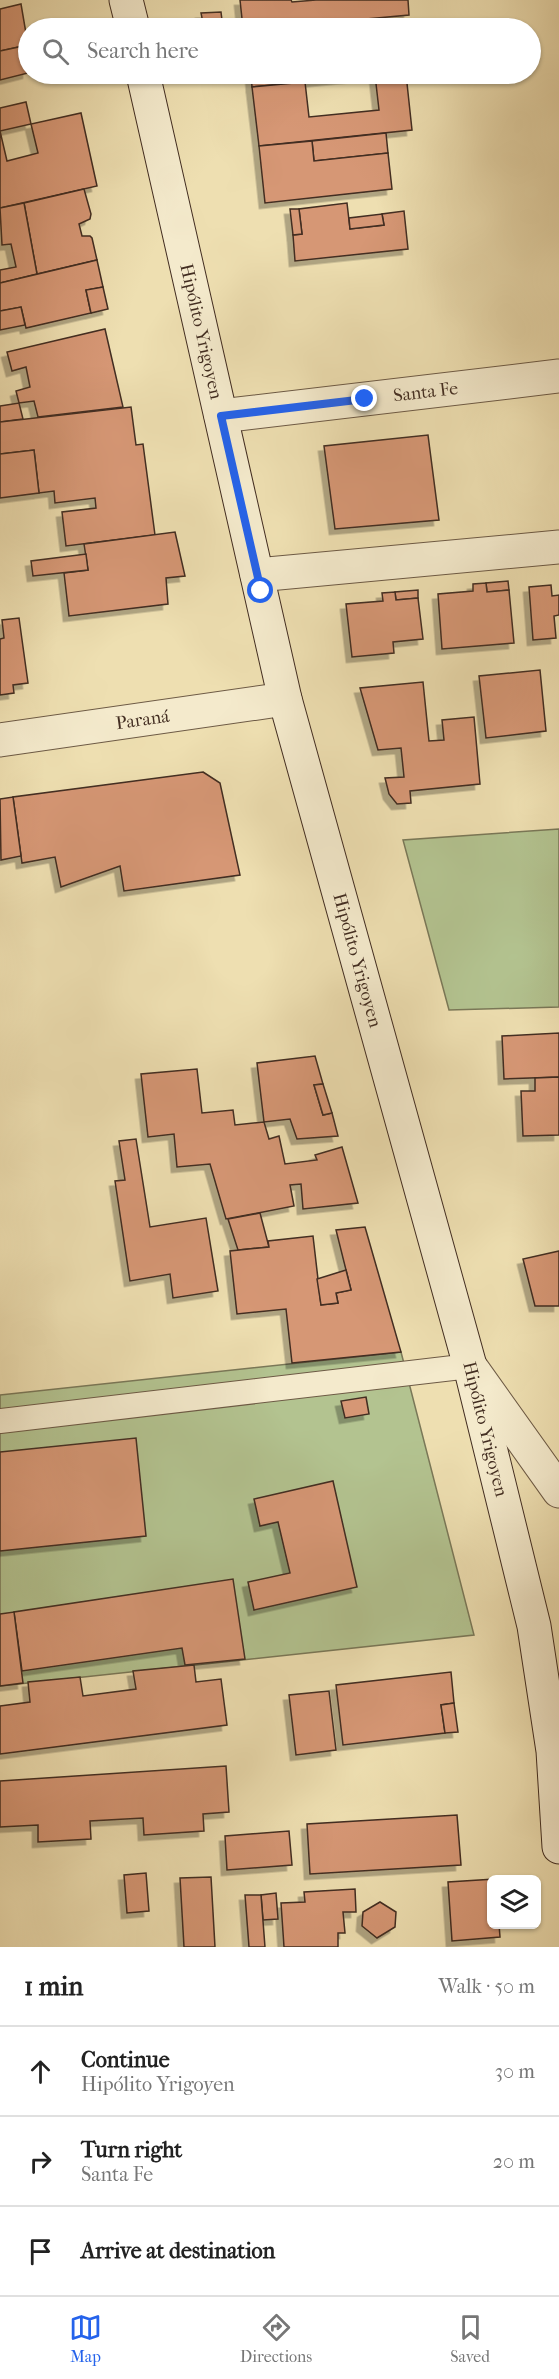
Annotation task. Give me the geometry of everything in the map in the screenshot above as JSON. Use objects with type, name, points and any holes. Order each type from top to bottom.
[{"type":"main road","points":[[126,0],[130,18]]},
{"type":"main road","name":"Hipólito Yrigoyen","points":[[145,84],[285,699],[470,1366],[534,1626],[554,1751],[559,1847]]},
{"type":"main road","name":"Santa Fe","points":[[221,416],[559,376]]},
{"type":"main road","points":[[257,575],[559,547]]},
{"type":"main road","name":"Paraná","points":[[0,740],[285,699]]},
{"type":"main road","points":[[470,1366],[559,1491]]},
{"type":"lane","points":[[0,1421],[470,1366]]},
{"type":"green space","points":[[559,829],[559,1007],[449,1010],[403,840]]},
{"type":"green space","points":[[401,1352],[474,1635],[0,1686],[0,1395]]},
{"type":"building","points":[[240,0],[291,0],[292,2],[408,0],[409,15],[377,18],[242,18]]},
{"type":"building","points":[[21,4],[23,18],[18,18],[18,47],[0,51],[0,9]]},
{"type":"building","points":[[221,12],[222,18],[202,18],[201,13]]},
{"type":"building","points":[[18,47],[18,76],[0,80],[0,51]]},
{"type":"building","points":[[252,84],[283,84],[252,87]]},
{"type":"building","points":[[305,84],[309,117],[379,110],[376,84],[407,84],[412,130],[259,146],[252,87]]},
{"type":"building","points":[[26,102],[31,124],[0,131],[0,108]]},
{"type":"building","points":[[81,113],[97,186],[0,208],[0,131],[7,161],[38,153],[31,124]]},
{"type":"building","points":[[386,133],[388,153],[314,161],[312,141]]},
{"type":"building","points":[[312,141],[314,161],[388,153],[392,189],[265,203],[259,146]]},
{"type":"building","points":[[84,189],[91,214],[90,219],[79,224],[82,236],[92,238],[97,260],[37,274],[24,203]]},
{"type":"building","points":[[24,203],[37,274],[0,283],[0,270],[16,267],[11,244],[2,245],[0,208]]},
{"type":"building","points":[[347,203],[350,229],[384,225],[382,214],[404,211],[408,249],[295,261],[293,235],[302,234],[299,209]]},
{"type":"building","points":[[290,209],[299,209],[302,234],[293,235]]},
{"type":"building","points":[[382,214],[384,225],[350,229],[349,218]]},
{"type":"building","points":[[97,260],[103,287],[86,290],[91,313],[26,328],[21,307],[0,311],[0,283]]},
{"type":"building","points":[[103,287],[108,309],[91,313],[86,290]]},
{"type":"building","points":[[21,307],[25,325],[0,330],[0,311]]},
{"type":"building","points":[[105,329],[123,407],[38,417],[34,401],[19,403],[16,391],[30,387],[26,367],[12,371],[7,352]]},
{"type":"building","points":[[19,403],[23,419],[0,422],[0,406]]},
{"type":"building","points":[[131,407],[136,445],[143,444],[155,535],[66,546],[62,512],[96,508],[95,498],[55,503],[54,491],[39,493],[34,450],[0,454],[0,422]]},
{"type":"building","points":[[428,435],[439,520],[335,529],[324,446]]},
{"type":"building","points":[[34,450],[39,493],[0,498],[0,454]]},
{"type":"building","points":[[175,532],[185,576],[166,578],[168,604],[69,616],[64,573],[88,570],[84,544]]},
{"type":"building","points":[[86,554],[88,570],[33,576],[31,561]]},
{"type":"building","points":[[508,581],[509,590],[487,592],[486,583]]},
{"type":"building","points":[[486,583],[487,592],[509,590],[514,643],[442,649],[438,594],[473,591],[473,584]]},
{"type":"building","points":[[551,585],[552,596],[559,595],[559,615],[554,616],[556,638],[533,640],[529,587]]},
{"type":"building","points":[[418,590],[418,598],[396,600],[395,592]]},
{"type":"building","points":[[395,592],[396,600],[418,598],[423,639],[393,642],[394,653],[352,657],[346,604],[383,601],[382,593]]},
{"type":"building","points":[[19,618],[28,683],[13,685],[14,693],[0,695],[0,639],[4,638],[2,620]]},
{"type":"building","points":[[540,670],[546,731],[486,738],[479,676]]},
{"type":"building","points":[[423,682],[429,741],[444,740],[442,720],[474,717],[480,784],[410,791],[411,803],[397,804],[389,794],[385,778],[404,777],[401,748],[378,750],[360,688]]},
{"type":"building","points":[[203,772],[220,783],[240,875],[124,891],[120,866],[61,887],[55,857],[22,863],[13,797]]},
{"type":"building","points":[[13,797],[21,856],[1,860],[0,799]]},
{"type":"building","points":[[559,1033],[559,1077],[504,1079],[502,1036]]},
{"type":"building","points":[[315,1056],[323,1084],[314,1085],[323,1115],[332,1113],[338,1136],[297,1139],[290,1119],[264,1122],[257,1063]]},
{"type":"building","points":[[197,1069],[202,1113],[233,1110],[235,1125],[264,1122],[269,1139],[279,1136],[285,1164],[317,1160],[315,1155],[342,1147],[358,1203],[303,1209],[301,1184],[290,1185],[294,1206],[226,1219],[210,1164],[177,1167],[174,1134],[148,1137],[141,1074]]},
{"type":"building","points":[[559,1077],[559,1135],[523,1136],[521,1091],[535,1091],[535,1078]]},
{"type":"building","points":[[323,1084],[332,1113],[323,1115],[314,1085]]},
{"type":"building","points":[[136,1139],[150,1227],[206,1218],[218,1291],[173,1298],[170,1274],[130,1281],[115,1181],[125,1180],[119,1141]]},
{"type":"building","points":[[260,1213],[269,1247],[238,1250],[228,1219]]},
{"type":"building","points":[[365,1227],[401,1352],[292,1363],[286,1309],[237,1314],[230,1251],[269,1247],[268,1241],[313,1236],[321,1305],[338,1303],[336,1293],[351,1290],[336,1230]]},
{"type":"building","points":[[559,1251],[559,1306],[535,1306],[523,1259]]},
{"type":"building","points":[[346,1270],[351,1290],[336,1293],[338,1303],[321,1305],[317,1279]]},
{"type":"building","points":[[366,1397],[369,1414],[345,1418],[341,1401]]},
{"type":"building","points":[[136,1438],[146,1536],[0,1551],[0,1452]]},
{"type":"building","points":[[333,1481],[357,1587],[254,1610],[248,1582],[290,1573],[278,1522],[260,1526],[254,1499]]},
{"type":"building","points":[[233,1579],[245,1659],[185,1665],[182,1648],[22,1671],[14,1612]]},
{"type":"building","points":[[14,1612],[23,1683],[0,1686],[0,1614]]},
{"type":"building","points":[[194,1665],[196,1682],[221,1679],[227,1725],[0,1754],[0,1706],[30,1702],[28,1682],[80,1677],[83,1696],[136,1689],[133,1671]]},
{"type":"building","points":[[451,1672],[454,1703],[441,1705],[445,1733],[343,1745],[336,1685]]},
{"type":"building","points":[[329,1691],[336,1750],[296,1755],[289,1695]]},
{"type":"building","points":[[454,1703],[458,1732],[445,1733],[441,1705]]},
{"type":"building","points":[[226,1766],[229,1812],[203,1814],[204,1831],[144,1835],[143,1818],[90,1821],[91,1839],[38,1842],[38,1825],[0,1827],[0,1781]]},
{"type":"building","points":[[457,1815],[461,1865],[310,1874],[307,1824]]},
{"type":"building","points":[[289,1831],[292,1865],[227,1870],[225,1836]]},
{"type":"building","points":[[146,1873],[149,1911],[127,1913],[124,1875]]},
{"type":"building","points":[[211,1877],[215,1947],[184,1947],[180,1878]]},
{"type":"building","points":[[487,1880],[487,1929],[499,1929],[500,1937],[452,1941],[448,1882]]},
{"type":"building","points":[[355,1889],[356,1912],[343,1912],[345,1933],[338,1933],[338,1947],[284,1947],[281,1903],[305,1902],[304,1892]]},
{"type":"building","points":[[276,1893],[278,1919],[263,1920],[261,1895]]},
{"type":"building","points":[[245,1895],[261,1895],[265,1947],[249,1947]]},
{"type":"building","points":[[380,1902],[396,1912],[395,1927],[377,1938],[362,1926],[363,1912]]},
{"type":"route","points":[[261,591],[221,416],[365,399]]}]
